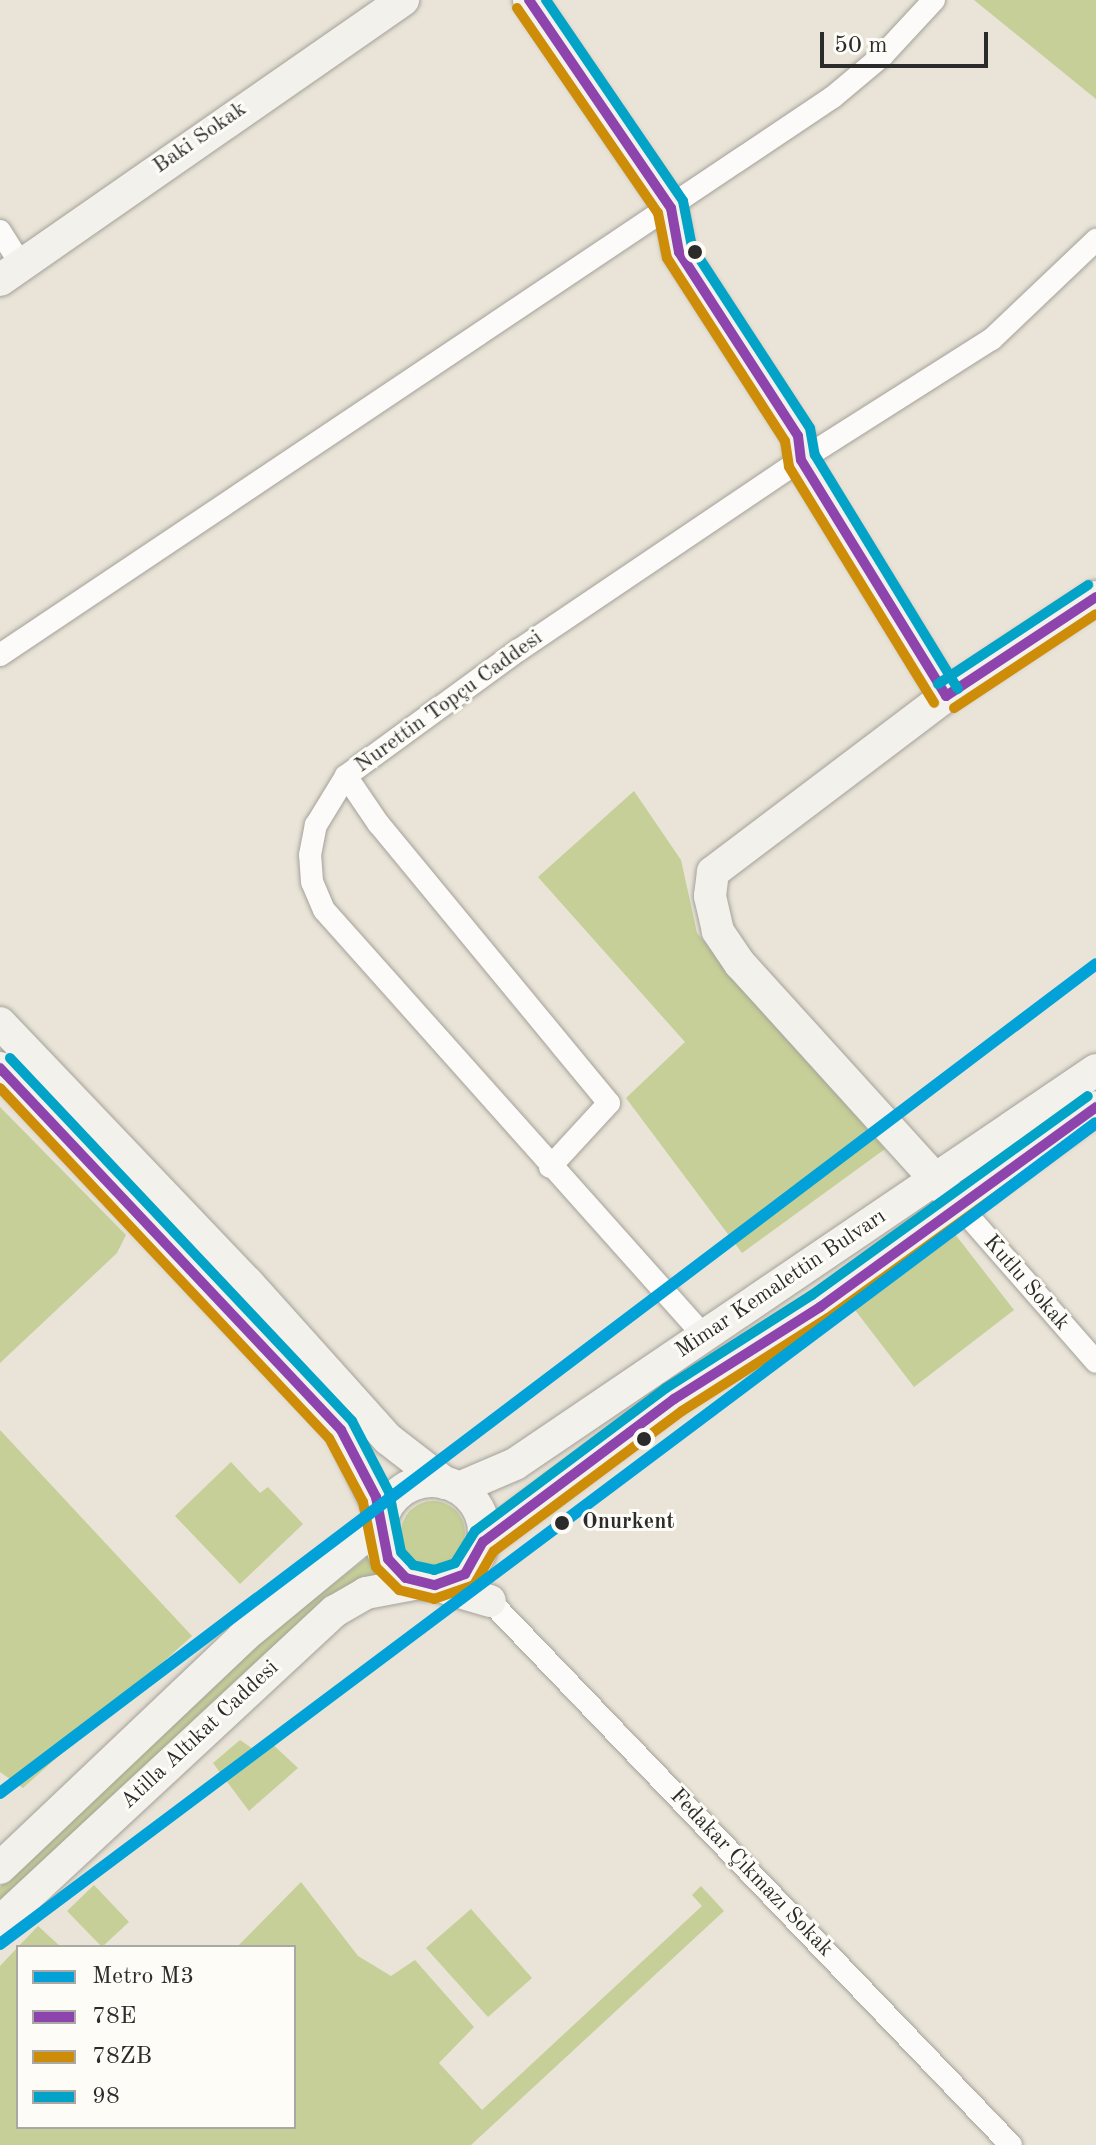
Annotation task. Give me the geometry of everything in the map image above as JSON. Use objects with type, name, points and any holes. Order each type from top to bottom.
[{"type":"street","name":"Baki Sokak","points":[[10,272],[403,0]]},
{"type":"street","points":[[529,0],[671,208],[679,252],[798,436],[801,460],[946,696]]},
{"type":"street","points":[[0,655],[833,97],[883,55],[934,0]]},
{"type":"street","points":[[0,231],[10,272]]},
{"type":"street","name":"Nurettin Topçu Caddesi","points":[[705,1337],[550,1167],[324,910],[312,882],[310,855],[326,802],[346,776],[519,650],[801,460],[992,339],[1096,240]]},
{"type":"street","points":[[957,1203],[740,964],[718,931],[710,896],[713,872],[946,696],[1096,597]]},
{"type":"street","points":[[346,776],[378,823],[609,1103],[550,1167]]},
{"type":"street","points":[[0,1023],[247,1282],[388,1439],[452,1486],[481,1513],[482,1548],[490,1601],[427,1584],[388,1559],[382,1519],[341,1430],[0,1068]]},
{"type":"street","name":"Mimar Kemalettin Bulvarı","points":[[452,1486],[515,1464],[1096,1070]]},
{"type":"street","name":"Mimar Kemalettin Bulvarı","points":[[482,1548],[674,1399],[820,1307],[957,1203],[1096,1107]]},
{"type":"street","name":"Kutlu Sokak","points":[[957,1203],[1096,1362]]},
{"type":"street","points":[[382,1519],[412,1486],[452,1486]]},
{"type":"street","name":"Atilla Altıkat Caddesi","points":[[0,1868],[243,1637],[382,1519]]},
{"type":"street","points":[[427,1584],[465,1574],[482,1548]]},
{"type":"street","name":"Atilla Altıkat Caddesi","points":[[0,1922],[335,1611],[366,1593],[427,1584]]},
{"type":"street","name":"Fedakar Çıkmazı Sokak","points":[[490,1601],[1011,2145]]},
{"type":"green space","points":[[974,0],[1096,0],[1096,99]]},
{"type":"green space","points":[[634,791],[681,860],[697,933],[885,1149],[742,1253],[626,1098],[685,1042],[538,877]]},
{"type":"green space","points":[[0,1107],[126,1235],[117,1253],[0,1363]]},
{"type":"green space","points":[[951,1229],[1014,1310],[914,1387],[852,1306]]},
{"type":"green space","points":[[0,1430],[192,1636],[23,1788],[0,1772]]},
{"type":"green space","points":[[231,1462],[260,1493],[268,1487],[303,1524],[240,1584],[175,1516]]},
{"type":"green space","points":[[427,1501],[439,1501],[456,1510],[463,1521],[463,1545],[456,1556],[439,1565],[427,1565],[415,1560],[406,1551],[401,1539],[401,1527],[406,1515],[415,1506]]},
{"type":"green space","points":[[369,1556],[381,1578],[0,1910],[0,1887],[263,1639]]},
{"type":"green space","points":[[240,1740],[256,1751],[269,1741],[298,1768],[249,1811],[213,1763]]},
{"type":"green space","points":[[301,1882],[358,1956],[391,1976],[415,1960],[474,2027],[439,2063],[482,2110],[702,1906],[692,1895],[701,1886],[724,1911],[471,2145],[0,2145],[0,1966],[16,1949],[16,2129],[296,2129],[296,1945],[239,1945]]},
{"type":"green space","points":[[94,1885],[129,1922],[104,1945],[100,1945],[67,1911]]},
{"type":"green space","points":[[471,1909],[532,1978],[488,2017],[426,1948]]},
{"type":"green space","points":[[38,1926],[59,1945],[20,1945]]},
{"type":"metro line","name":"M3","points":[[0,1793],[1096,964]]},
{"type":"metro line","name":"M3","points":[[0,1944],[1096,1123]]},
{"type":"transit line","name":"78E","points":[[529,0],[671,208],[679,252],[798,436],[801,460],[946,696]]},
{"type":"transit line","name":"98","points":[[546,0],[683,201],[692,247],[810,428],[815,455],[958,689]]},
{"type":"transit line","name":"78ZB","points":[[517,8],[658,213],[667,258],[785,441],[789,467],[934,703]]},
{"type":"transit line","name":"98","points":[[938,684],[1088,585]]},
{"type":"transit line","name":"78E","points":[[946,696],[1096,597]]},
{"type":"transit line","name":"78ZB","points":[[954,708],[1096,614]]},
{"type":"transit line","name":"98","points":[[10,1058],[352,1421],[389,1492],[401,1552],[413,1565],[434,1570],[455,1563],[475,1531],[666,1388],[812,1295],[1088,1096]]},
{"type":"transit line","name":"78E","points":[[0,1068],[341,1430],[376,1497],[388,1559],[406,1578],[435,1585],[465,1574],[483,1542],[674,1399],[820,1307],[1096,1107]]},
{"type":"transit line","name":"78ZB","points":[[0,1088],[329,1438],[363,1502],[376,1567],[399,1590],[434,1599],[474,1585],[494,1551],[682,1411],[828,1318],[1096,1124]]},
{"type":"place","name":"Onurkent","points":[[562,1523]]}]
